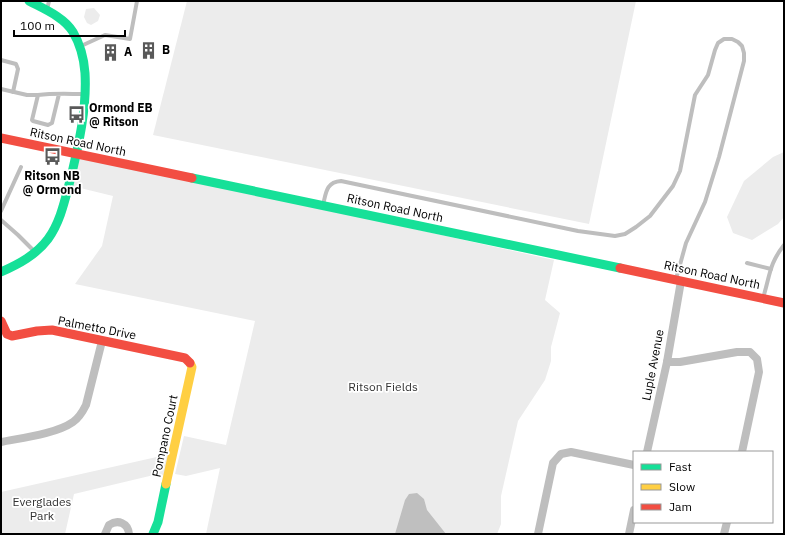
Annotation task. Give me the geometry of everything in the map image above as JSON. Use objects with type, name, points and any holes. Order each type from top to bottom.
[{"type":"main road","points":[[1,272],[20,264],[36,252],[50,237],[58,223],[63,208],[85,109],[86,71],[80,47],[73,32],[61,19],[28,1]]},
{"type":"main road","name":"Ritson Road North","points":[[1,138],[784,303]]},
{"type":"main road","name":"Palmetto Drive","points":[[1,321],[5,330],[12,336],[37,331],[52,330],[172,356]]},
{"type":"main road","name":"Pompano Court","points":[[153,534],[158,522],[192,367],[186,358],[172,356]]},
{"type":"street","name":"Luple Avenue","points":[[647,451],[667,362],[678,281]]},
{"type":"street","points":[[1,442],[50,432],[73,422],[81,415],[86,405],[102,341]]},
{"type":"street","points":[[667,362],[680,362],[737,352],[750,352],[757,359],[759,372],[742,451]]},
{"type":"street","points":[[538,534],[553,463],[561,454],[571,452],[633,464]]},
{"type":"street","points":[[629,534],[633,515]]},
{"type":"street","points":[[105,534],[109,525],[120,522],[127,526],[129,534]]},
{"type":"street","points":[[724,534],[726,523]]},
{"type":"lane","points":[[47,11],[49,1]]},
{"type":"lane","points":[[80,47],[105,35],[130,38],[137,1]]},
{"type":"lane","points":[[322,205],[330,185],[334,182],[341,181],[578,231],[615,236],[625,234],[650,216],[673,186],[680,171],[695,95],[708,75],[718,43],[724,39],[732,39],[742,46],[744,61],[720,157],[706,202],[686,243],[678,281]]},
{"type":"lane","points":[[1,60],[16,64],[18,69],[13,92]]},
{"type":"lane","points":[[1,89],[27,95],[86,94]]},
{"type":"lane","points":[[38,95],[32,120],[48,125],[52,123],[59,94]]},
{"type":"lane","points":[[1,211],[21,167]]},
{"type":"lane","points":[[1,220],[36,252]]},
{"type":"lane","points":[[763,298],[777,253],[784,245]]},
{"type":"lane","points":[[747,263],[771,269]]},
{"type":"green space","points":[[187,1],[636,1],[589,224],[153,135]]},
{"type":"green space","points":[[94,8],[100,15],[98,21],[91,25],[87,23],[84,17],[86,9]]},
{"type":"green space","points":[[784,152],[784,217],[778,224],[752,240],[733,233],[727,217],[744,181],[773,157]]},
{"type":"green space","name":"Ritson Fields","points":[[75,154],[554,260],[545,300],[560,313],[551,347],[551,361],[545,380],[518,421],[501,496],[501,524],[497,534],[206,534],[220,468],[186,476],[175,474],[184,436],[226,445],[255,321],[75,284],[102,246],[113,196],[68,185]]},
{"type":"green space","name":"Everglades Park","points":[[170,454],[165,476],[158,474],[74,494],[65,534],[1,534],[1,492]]},
{"type":"shaded area","points":[[417,493],[424,499],[427,510],[446,534],[395,534],[405,500],[409,494]]},
{"type":"traffic: fast","points":[[1,272],[21,262],[38,250],[48,239],[56,225],[62,210],[71,177],[84,112],[84,68],[78,42],[73,32],[64,22],[47,10],[29,1]]},
{"type":"traffic: fast","points":[[192,178],[620,268]]},
{"type":"traffic: fast","points":[[153,534],[158,522],[166,484]]},
{"type":"traffic: slow","points":[[166,484],[192,367],[190,363]]},
{"type":"traffic: jam","points":[[1,138],[192,178]]},
{"type":"traffic: jam","points":[[620,268],[784,303]]},
{"type":"traffic: jam","points":[[1,321],[7,334],[12,336],[37,331],[52,330],[185,358],[190,363]]},
{"type":"place","name":"B","points":[[149,50]]},
{"type":"place","name":"A","points":[[111,52]]},
{"type":"place","name":"Ormond EB @ Ritson","points":[[76,115]]},
{"type":"place","name":"Ritson NB @ Ormond","points":[[52,157]]}]
